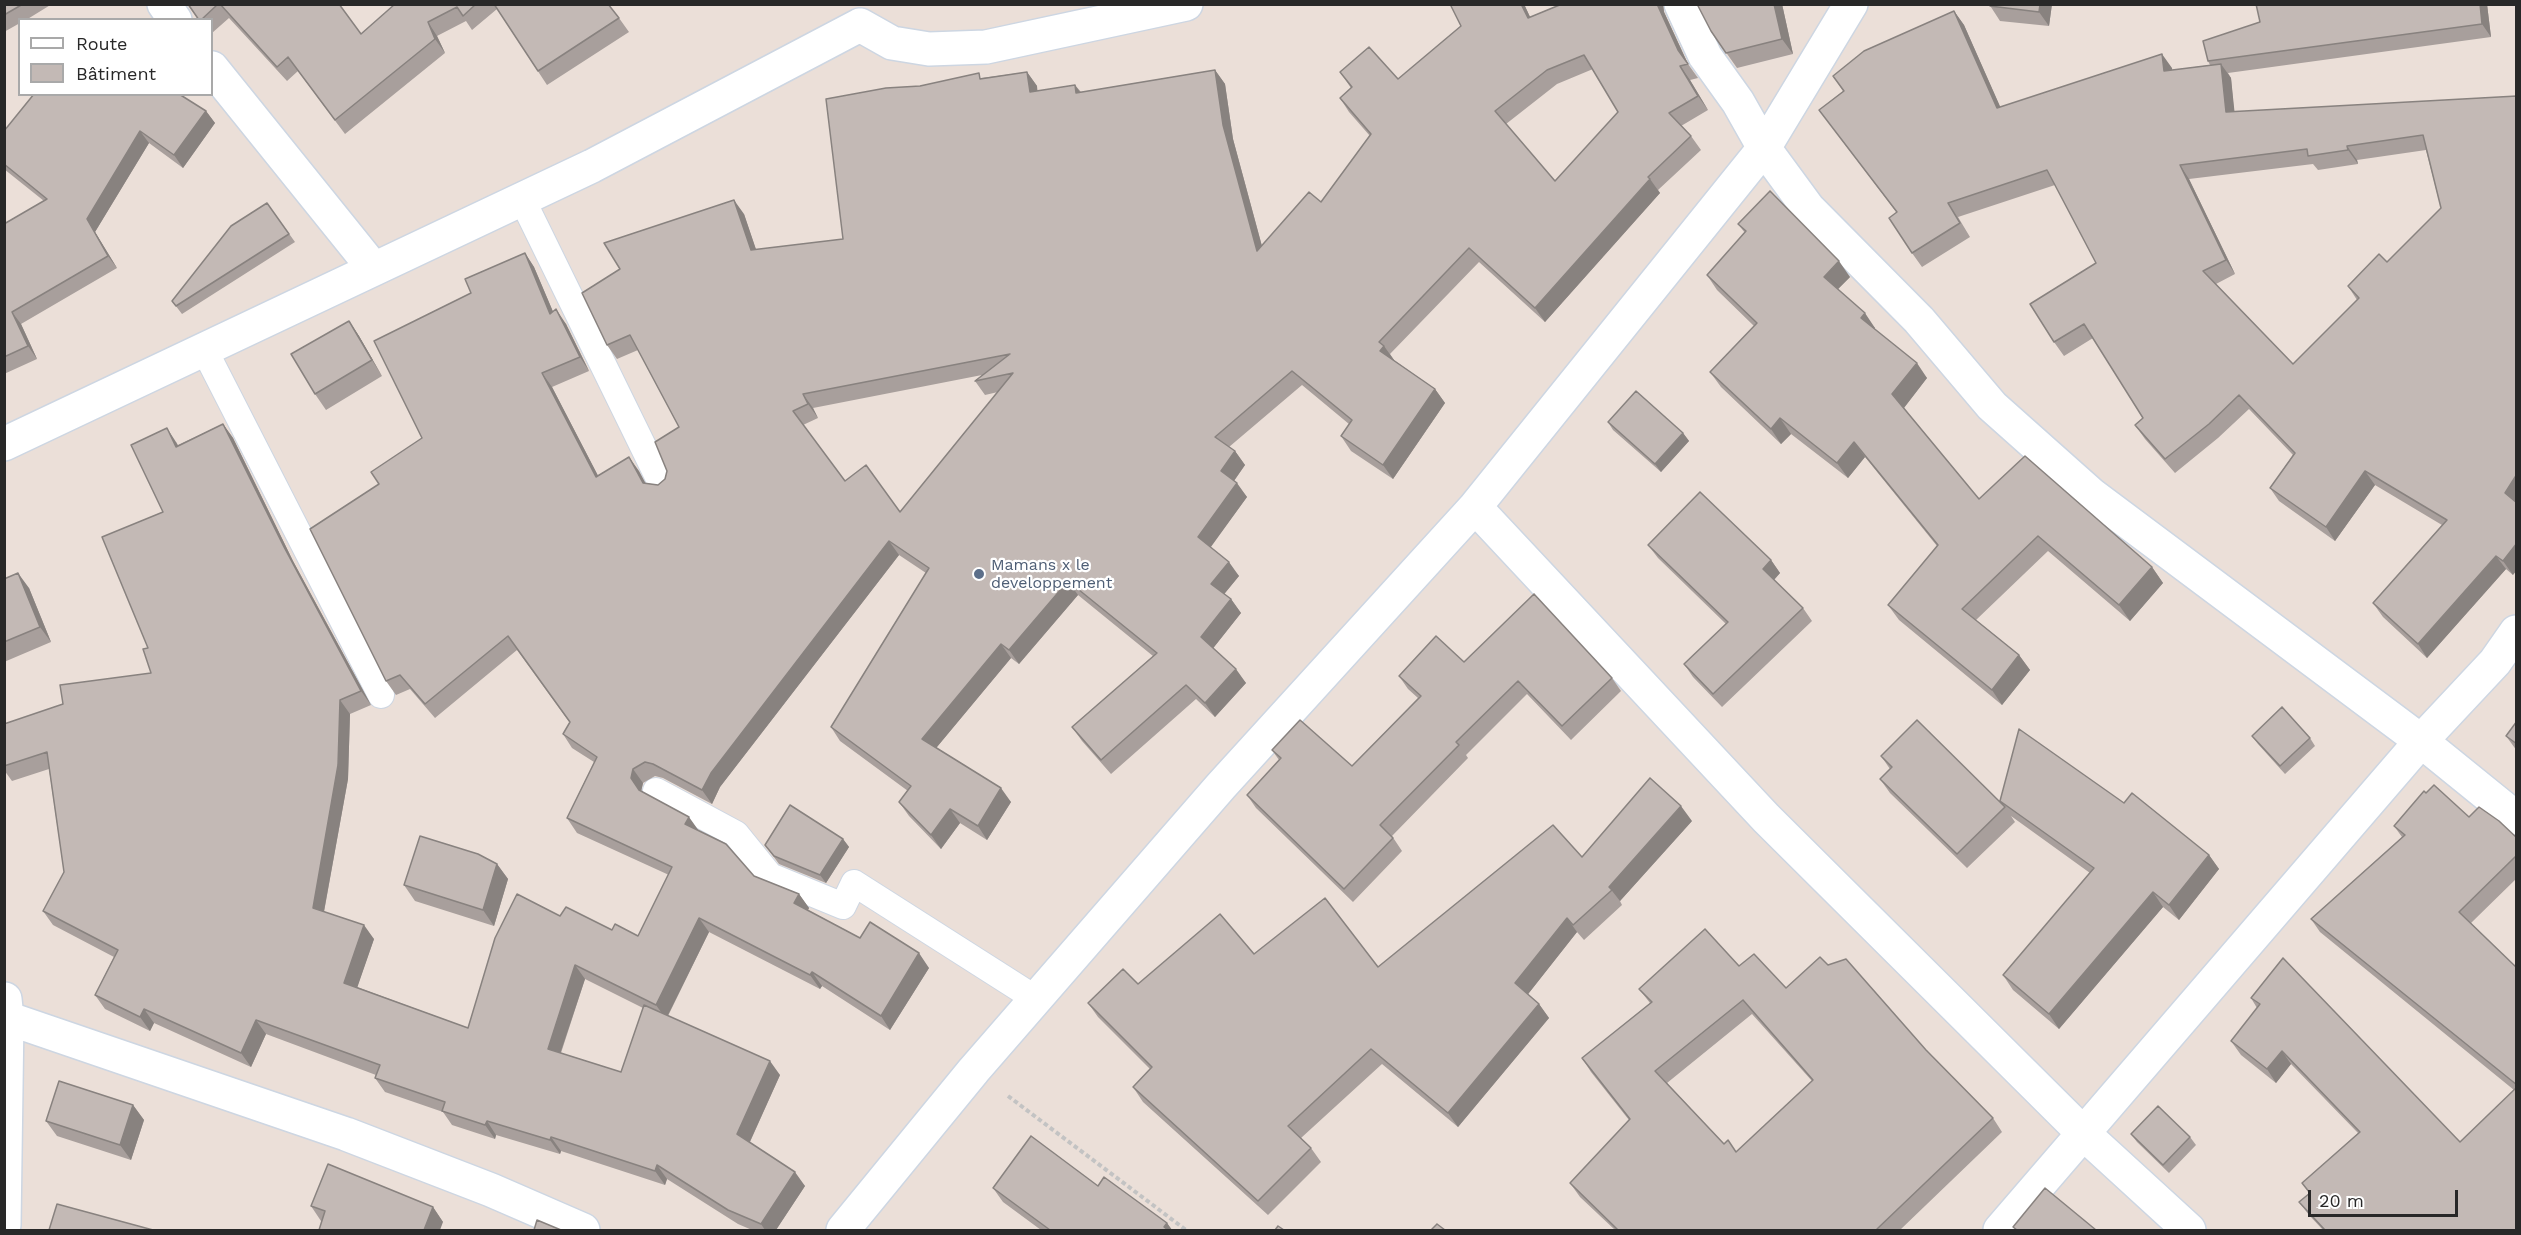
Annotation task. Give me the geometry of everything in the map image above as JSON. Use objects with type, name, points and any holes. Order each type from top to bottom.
[{"type":"street","points":[[164,4],[174,18]]},
{"type":"street","points":[[4,444],[592,166],[861,15],[892,43],[929,50],[986,47],[1186,4]]},
{"type":"street","points":[[1681,4],[1705,56],[1738,102],[1764,148],[1808,208],[1919,320],[1992,406],[2092,495],[2421,741],[2517,818]]},
{"type":"street","points":[[843,1230],[974,1070],[1221,786],[1475,507],[1764,148],[1851,4]]},
{"type":"street","points":[[213,69],[374,269]]},
{"type":"street","points":[[1475,507],[1766,818],[2083,1133],[2189,1230]]},
{"type":"street","points":[[2000,1230],[2421,741],[2495,662],[2517,632]]},
{"type":"street","points":[[4,1225],[6,1007],[491,1190],[583,1230]]},
{"type":"lane","points":[[522,199],[662,485]]},
{"type":"lane","points":[[204,349],[381,695]]},
{"type":"lane","points":[[656,791],[736,834],[770,876],[843,906],[854,882],[1036,999]]},
{"type":"path","points":[[974,1070],[1186,1230]]},
{"type":"building","points":[[4,4],[23,4],[4,15]]},
{"type":"building","points":[[188,4],[218,4],[203,18],[198,18]]},
{"type":"building","points":[[220,4],[339,4],[361,34],[395,4],[476,4],[463,16],[457,7],[428,22],[435,39],[335,120],[288,57],[277,67]]},
{"type":"building","points":[[494,4],[608,4],[619,18],[538,71]]},
{"type":"building","points":[[1450,4],[1521,4],[1528,18],[1562,4],[1657,4],[1678,50],[1688,64],[1680,66],[1698,96],[1669,113],[1691,136],[1648,177],[1650,179],[1535,308],[1469,248],[1379,342],[1384,346],[1380,351],[1435,389],[1383,465],[1341,436],[1352,420],[1292,371],[1215,437],[1235,451],[1221,471],[1237,483],[1198,537],[1229,562],[1211,584],[1231,599],[1201,637],[1236,669],[1205,703],[1186,685],[1101,760],[1072,727],[1157,653],[1068,581],[1009,650],[1001,644],[922,739],[1001,788],[978,826],[950,809],[931,835],[899,802],[911,786],[831,727],[929,568],[889,541],[711,773],[702,790],[653,764],[645,762],[633,769],[631,778],[639,790],[689,817],[685,824],[726,844],[754,876],[799,894],[794,903],[860,938],[870,922],[919,953],[881,1016],[812,972],[810,975],[699,918],[656,1005],[575,965],[548,1049],[621,1072],[644,1005],[770,1061],[737,1134],[795,1172],[761,1224],[728,1210],[657,1165],[655,1171],[551,1137],[550,1140],[487,1121],[485,1125],[442,1111],[445,1102],[375,1078],[380,1065],[256,1020],[241,1053],[144,1009],[140,1017],[95,995],[118,950],[43,911],[64,872],[47,752],[4,766],[4,724],[63,704],[60,685],[151,673],[143,649],[148,648],[102,537],[163,512],[131,445],[167,428],[176,447],[223,424],[284,547],[361,691],[340,700],[338,765],[313,908],[364,925],[344,983],[468,1028],[495,938],[517,894],[560,916],[566,907],[612,930],[615,924],[638,936],[672,867],[567,818],[597,757],[563,734],[570,722],[508,636],[425,704],[400,675],[386,681],[310,529],[379,484],[371,472],[422,438],[374,341],[471,293],[465,279],[525,253],[550,314],[556,309],[580,357],[542,373],[596,477],[629,457],[643,483],[658,485],[665,479],[667,471],[655,442],[679,427],[630,335],[607,345],[582,293],[620,269],[604,243],[734,200],[751,250],[843,239],[826,99],[886,88],[920,86],[979,73],[980,79],[1027,72],[1030,92],[1075,85],[1076,93],[1215,70],[1223,125],[1257,251],[1309,192],[1321,202],[1371,134],[1340,98],[1352,87],[1340,72],[1369,47],[1398,79],[1461,26]],"holes":[[[1584,55],[1618,112],[1555,181],[1495,111],[1547,70]],[[1010,354],[975,381],[1013,373],[900,512],[866,465],[845,481],[793,411],[808,404],[803,394]]]},
{"type":"building","points":[[1697,4],[1774,4],[1782,39],[1726,53]]},
{"type":"building","points":[[1989,4],[2040,4],[2039,12],[1990,6]]},
{"type":"building","points":[[2256,4],[2480,4],[2482,24],[2208,61],[2203,41],[2260,22]]},
{"type":"building","points":[[1954,11],[1997,108],[2162,54],[2164,71],[2221,64],[2226,112],[2517,96],[2517,474],[2505,493],[2517,503],[2517,543],[2503,561],[2496,556],[2418,644],[2373,603],[2447,520],[2365,471],[2326,527],[2270,488],[2295,453],[2239,395],[2209,424],[2165,459],[2135,425],[2143,418],[2084,324],[2054,342],[2030,304],[2096,263],[2047,170],[1948,203],[1960,223],[1912,253],[1889,218],[1897,212],[1819,110],[1844,91],[1833,76],[1864,51]],"holes":[[[2423,135],[2441,208],[2387,262],[2379,254],[2348,286],[2359,298],[2293,364],[2203,271],[2226,260],[2180,165],[2307,149],[2308,156],[2348,150],[2347,146]]]},
{"type":"building","points":[[32,96],[182,96],[206,111],[174,155],[140,131],[87,219],[108,256],[12,312],[28,346],[4,357],[4,224],[47,199],[4,164],[4,131]]},
{"type":"building","points":[[1770,191],[1839,261],[1824,277],[1865,313],[1861,318],[1917,363],[1892,394],[1979,499],[2025,456],[2152,567],[2119,605],[2038,536],[1962,609],[2019,655],[1992,690],[1888,605],[1938,545],[1854,442],[1837,463],[1780,418],[1771,429],[1710,372],[1757,323],[1707,275],[1746,231],[1738,224]]},
{"type":"building","points":[[267,203],[289,234],[176,306],[172,301],[231,226]]},
{"type":"building","points":[[349,321],[372,360],[315,394],[291,354]]},
{"type":"building","points":[[1636,391],[1683,433],[1655,464],[1608,422]]},
{"type":"building","points":[[1700,492],[1771,560],[1763,569],[1803,608],[1713,694],[1684,664],[1728,622],[1648,545]]},
{"type":"building","points":[[18,573],[40,627],[4,642],[4,579]]},
{"type":"building","points":[[1534,594],[1612,678],[1562,726],[1518,681],[1456,742],[1459,745],[1380,825],[1393,838],[1344,889],[1247,795],[1281,758],[1272,750],[1300,720],[1352,766],[1421,696],[1399,676],[1436,636],[1464,662]]},
{"type":"building","points":[[2282,707],[2310,738],[2280,766],[2252,736]]},
{"type":"building","points":[[1917,720],[2005,807],[1957,854],[1880,779],[1892,767],[1881,756]]},
{"type":"building","points":[[2517,721],[2517,744],[2506,736]]},
{"type":"building","points":[[2019,729],[2124,803],[2132,793],[2209,855],[2169,905],[2153,892],[2049,1014],[2003,975],[2094,868],[2000,801]]},
{"type":"building","points":[[1650,778],[1681,806],[1609,887],[1612,890],[1573,925],[1567,918],[1515,983],[1539,1004],[1448,1113],[1371,1049],[1288,1126],[1311,1148],[1258,1201],[1133,1087],[1152,1067],[1088,1003],[1123,969],[1138,984],[1220,914],[1254,954],[1325,898],[1378,967],[1553,825],[1582,857]]},
{"type":"building","points":[[2434,785],[2469,817],[2479,807],[2517,838],[2517,855],[2459,912],[2517,968],[2517,1085],[2311,919],[2405,835],[2394,826],[2424,791],[2426,793]]},
{"type":"building","points":[[790,805],[843,839],[820,875],[774,856],[765,845]]},
{"type":"building","points":[[420,836],[478,854],[497,864],[483,910],[404,885]]},
{"type":"building","points":[[1705,929],[1739,966],[1754,954],[1786,988],[1820,957],[1828,965],[1846,959],[1926,1050],[1993,1118],[1878,1230],[1618,1230],[1570,1183],[1630,1119],[1582,1058],[1652,1002],[1639,989]],"holes":[[[1743,1000],[1813,1080],[1736,1152],[1728,1140],[1724,1144],[1655,1071]]]},
{"type":"building","points":[[2283,958],[2460,1142],[2517,1087],[2517,1230],[2325,1230],[2299,1202],[2310,1193],[2302,1183],[2360,1132],[2282,1051],[2267,1069],[2231,1041],[2260,1004],[2251,998]]},
{"type":"building","points":[[59,1081],[133,1105],[120,1145],[46,1121]]},
{"type":"building","points":[[2158,1106],[2190,1137],[2163,1165],[2131,1134]]},
{"type":"building","points":[[1031,1136],[1098,1186],[1104,1177],[1167,1223],[1164,1227],[1168,1230],[1050,1230],[993,1188]]},
{"type":"building","points":[[328,1164],[433,1207],[424,1230],[319,1230],[325,1211],[311,1206]]},
{"type":"building","points":[[2045,1188],[2096,1230],[2017,1230],[2013,1227]]},
{"type":"building","points":[[57,1204],[153,1230],[49,1230]]},
{"type":"building","points":[[537,1220],[561,1230],[534,1230]]},
{"type":"building","points":[[1437,1224],[1445,1230],[1431,1230]]},
{"type":"place","name":"Mamans x le developpement","points":[[979,574]]}]
